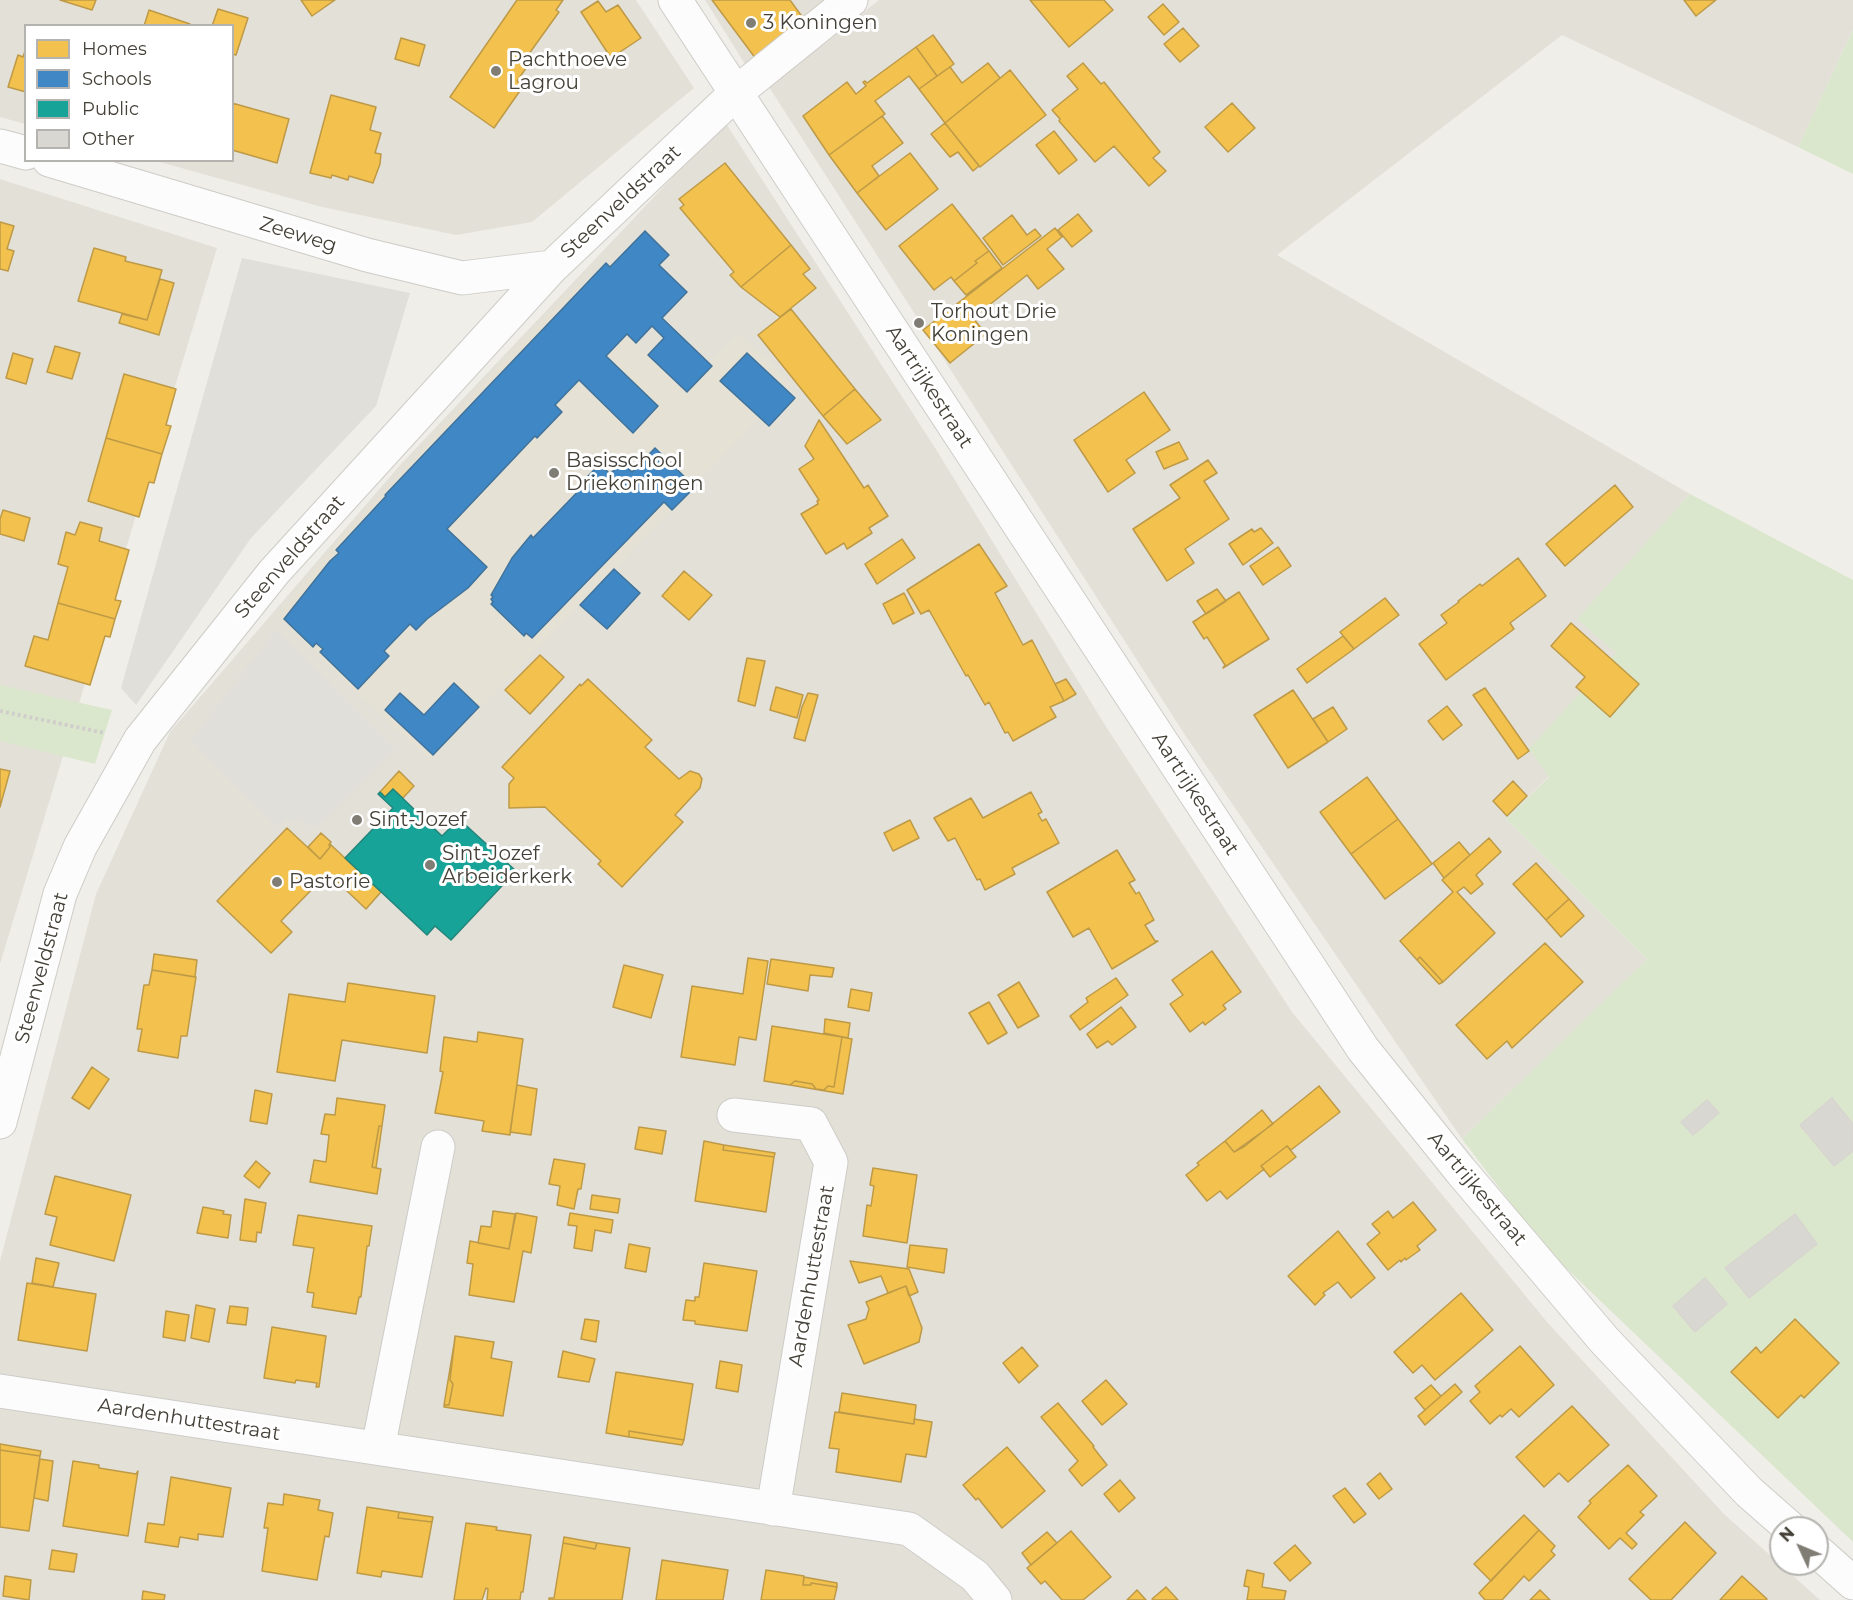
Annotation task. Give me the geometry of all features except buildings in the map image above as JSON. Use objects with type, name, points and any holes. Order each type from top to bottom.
[{"type":"street","name":"Aartrijkestraat","points":[[675,0],[1363,1049],[1460,1170],[1605,1341],[1749,1492],[1776,1516]]},
{"type":"street","name":"Steenveldstraat","points":[[0,1122],[60,894],[80,847],[140,740],[274,572],[552,267],[737,92],[851,0]]},
{"type":"street","points":[[0,146],[24,152]]},
{"type":"street","name":"Zeeweg","points":[[56,162],[367,255],[462,278],[552,267]]},
{"type":"street","name":"Aardenhuttestraat","points":[[735,1115],[811,1124],[831,1162],[773,1509]]},
{"type":"street","points":[[378,1448],[438,1147]]},
{"type":"street","name":"Aardenhuttestraat","points":[[0,1391],[909,1530],[975,1576],[995,1600]]},
{"type":"street","points":[[1829,1562],[1853,1583]]},
{"type":"path","points":[[0,711],[140,740]]},
{"type":"shaded area","points":[[0,0],[636,0],[694,88],[532,222],[456,235],[322,207],[160,162],[234,162],[234,24],[24,24],[24,124],[0,117]]},
{"type":"shaded area","points":[[705,0],[831,0],[748,69]]},
{"type":"shaded area","points":[[879,0],[1853,0],[1853,30],[1798,147],[1562,35],[1277,255],[1690,494],[1578,619],[1617,653],[1530,749],[1549,776],[1506,819],[1647,959],[1462,1139],[1185,735],[769,87]]},
{"type":"shaded area","points":[[725,122],[937,451],[1105,725],[1292,1012],[1547,1322],[1724,1514],[1769,1554],[1769,1576],[1793,1576],[1820,1600],[0,1600],[0,1261],[96,894],[170,732],[401,464]]},
{"type":"shaded area","points":[[0,179],[217,248],[0,964]]},
{"type":"shaded area","points":[[242,258],[410,293],[376,406],[251,538],[136,705],[121,688]]},
{"type":"shaded area","name":"Basisschool Driekoningen","points":[[578,285],[681,389],[739,333],[792,384],[430,761],[277,617],[325,556],[517,345]]},
{"type":"shaded area","points":[[276,630],[395,751],[318,827],[285,818],[277,827],[191,740]]},
{"type":"green space","points":[[1853,30],[1853,174],[1798,147]]},
{"type":"green space","points":[[1690,494],[1853,580],[1853,1542],[1829,1519],[1829,1516],[1826,1516],[1545,1248],[1462,1139],[1647,959],[1506,819],[1549,777],[1529,749],[1616,653],[1577,619]]},
{"type":"green space","points":[[0,685],[112,710],[95,764],[0,741]]},
{"type":"place","name":"3 Koningen","points":[[751,23]]},
{"type":"place","name":"Pachthoeve Lagrou","points":[[496,71]]},
{"type":"place","name":"Torhout Drie Koningen","points":[[919,323]]},
{"type":"place","name":"Basisschool Driekoningen","points":[[554,473]]},
{"type":"place","name":"Sint-Jozef","points":[[357,820]]},
{"type":"place","name":"Sint-Jozef Arbeiderkerk","points":[[430,865]]},
{"type":"place","name":"Pastorie","points":[[277,882]]}]
